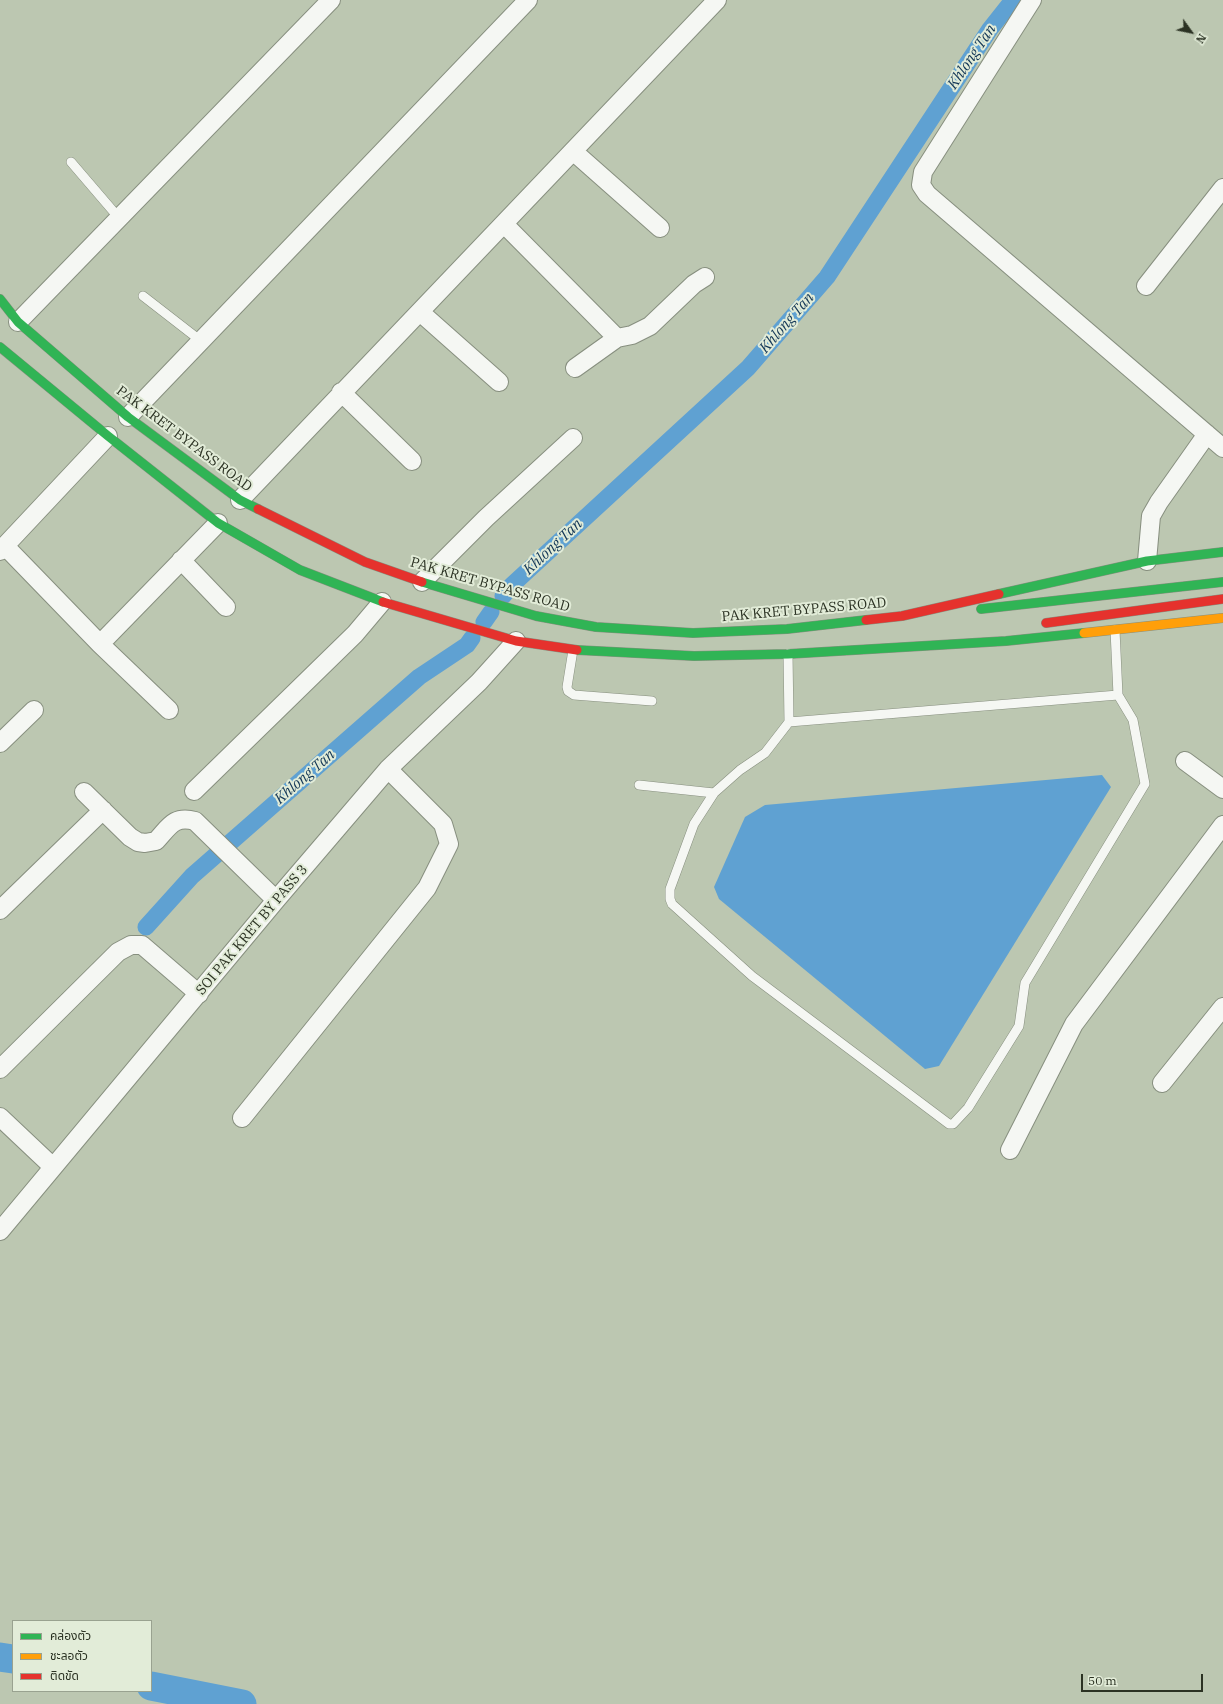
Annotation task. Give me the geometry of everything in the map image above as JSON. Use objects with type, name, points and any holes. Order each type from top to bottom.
[{"type":"main road","name":"PAK KRET BYPASS ROAD","points":[[0,299],[18,322],[128,417],[240,500],[365,562],[422,582],[536,616],[596,627],[693,633],[787,629],[902,616],[1148,561],[1223,552]]},
{"type":"main road","points":[[0,347],[108,436],[218,523],[300,570],[382,602],[516,641],[573,650],[694,656],[788,654],[1006,641],[1223,618]]},
{"type":"main road","points":[[902,616],[1017,606],[1223,582]]},
{"type":"main road","points":[[1040,623],[1223,599]]},
{"type":"main road","points":[[919,646],[987,633]]},
{"type":"street","points":[[18,322],[331,0]]},
{"type":"street","points":[[128,417],[528,0]]},
{"type":"street","points":[[240,500],[341,392],[574,152],[717,0]]},
{"type":"street","points":[[1032,0],[923,172],[921,186],[927,194],[1223,448]]},
{"type":"street","points":[[574,152],[660,228]]},
{"type":"street","points":[[1146,286],[1223,188]]},
{"type":"street","points":[[504,224],[617,338]]},
{"type":"street","points":[[575,368],[617,338],[632,335],[650,326],[694,284],[705,276]]},
{"type":"street","points":[[420,312],[499,382]]},
{"type":"street","points":[[341,392],[412,461]]},
{"type":"street","points":[[1148,561],[1151,516],[1159,502],[1208,434]]},
{"type":"street","points":[[108,436],[3,548],[169,710]]},
{"type":"street","points":[[422,582],[486,518],[573,438]]},
{"type":"street","points":[[100,644],[180,560],[218,523]]},
{"type":"street","points":[[180,560],[226,607]]},
{"type":"street","points":[[194,791],[355,634],[382,602]]},
{"type":"street","name":"SOI PAK KRET BY PASS 3","points":[[0,1231],[276,900],[388,770],[479,682],[516,641]]},
{"type":"street","points":[[0,743],[34,710]]},
{"type":"street","points":[[1185,761],[1223,789]]},
{"type":"street","points":[[242,1118],[427,888],[449,844],[443,824],[388,770]]},
{"type":"street","points":[[84,792],[130,838],[138,842],[145,843],[156,841],[175,820],[186,818],[195,821],[276,900]]},
{"type":"street","points":[[0,910],[103,810]]},
{"type":"street","points":[[1010,1150],[1074,1024],[1223,825]]},
{"type":"street","points":[[0,1069],[118,952],[131,945],[142,945],[199,994]]},
{"type":"street","points":[[1162,1083],[1223,1007]]},
{"type":"street","points":[[0,1117],[54,1167]]},
{"type":"lane","points":[[71,162],[120,218]]},
{"type":"lane","points":[[143,296],[201,341]]},
{"type":"lane","points":[[788,654],[789,722],[765,753],[740,770],[714,793],[694,824],[670,889],[670,899],[672,904],[752,976],[942,1119],[949,1124],[953,1124],[968,1108],[1019,1026],[1025,983],[1145,784],[1134,720],[1118,695],[1115,630]]},
{"type":"lane","points":[[573,650],[566,687],[568,691],[574,695],[652,701]]},
{"type":"lane","points":[[789,722],[1118,695]]},
{"type":"lane","points":[[639,785],[714,793]]},
{"type":"water","points":[[1102,775],[1111,787],[939,1066],[925,1069],[719,899],[714,887],[745,817],[765,805]]},
{"type":"waterway","name":"Khlong Tan","points":[[503,596],[512,585],[748,368],[827,277],[990,29],[1013,0]]},
{"type":"waterway","name":"Khlong Tan","points":[[484,622],[491,612]]},
{"type":"waterway","name":"Khlong Tan","points":[[146,927],[192,876],[419,677],[467,645],[472,638]]},
{"type":"waterway","points":[[0,1657],[12,1659]]},
{"type":"waterway","points":[[152,1686],[242,1704]]},
{"type":"traffic: fast","points":[[0,299],[18,322],[128,417],[240,500],[258,509]]},
{"type":"traffic: fast","points":[[0,347],[108,436],[218,523],[300,570],[383,602]]},
{"type":"traffic: fast","points":[[999,594],[1147,561],[1223,552]]},
{"type":"traffic: fast","points":[[422,582],[536,616],[596,627],[693,633],[787,629],[866,620]]},
{"type":"traffic: fast","points":[[981,609],[1223,582]]},
{"type":"traffic: fast","points":[[577,650],[694,656],[788,654],[1006,641],[1084,633]]},
{"type":"traffic: slow","points":[[1084,633],[1223,618]]},
{"type":"traffic: jam","points":[[258,509],[365,562],[422,582]]},
{"type":"traffic: jam","points":[[866,620],[902,616],[999,594]]},
{"type":"traffic: jam","points":[[1046,623],[1223,599]]},
{"type":"traffic: jam","points":[[383,602],[516,641],[577,650]]}]
